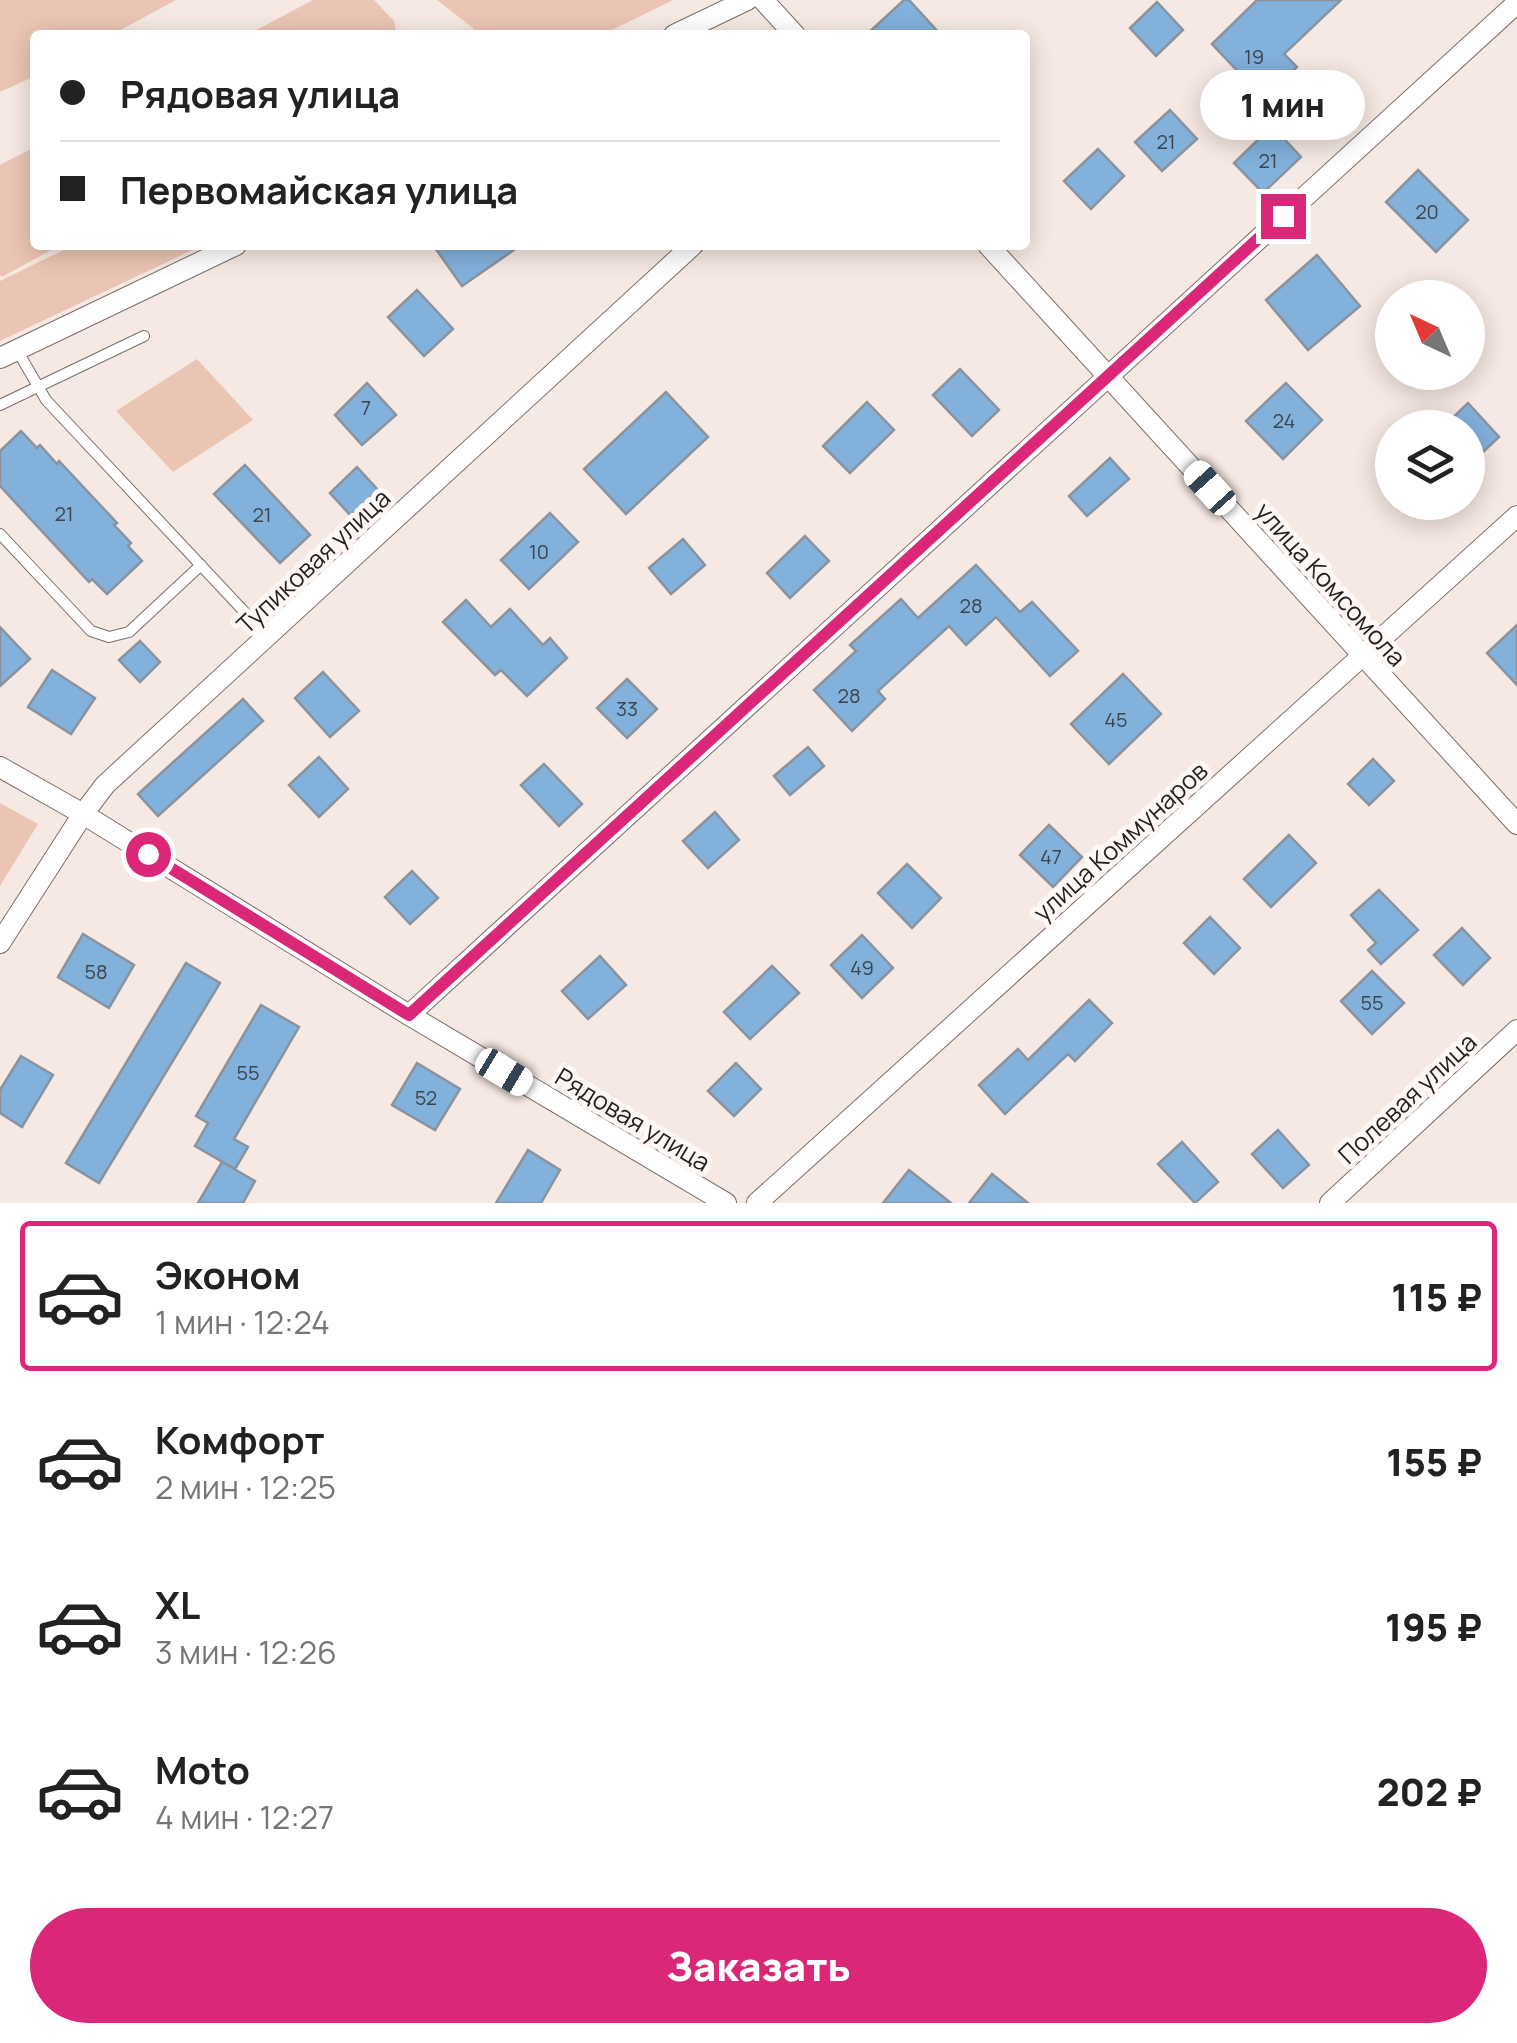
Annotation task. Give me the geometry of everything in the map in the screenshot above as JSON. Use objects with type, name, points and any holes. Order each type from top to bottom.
[{"type":"street","points":[[684,30],[747,0]]},
{"type":"street","points":[[763,0],[790,30]]},
{"type":"street","points":[[409,1015],[1517,4]]},
{"type":"street","points":[[8,354],[226,250]]},
{"type":"street","name":"Тупиковая улица","points":[[0,943],[82,814],[105,786],[689,250]]},
{"type":"street","name":"улица Комсомола","points":[[993,250],[1517,824]]},
{"type":"street","name":"улица Коммунаров","points":[[757,1203],[1517,516]]},
{"type":"street","name":"Рядовая улица","points":[[0,767],[726,1203]]},
{"type":"street","name":"Полевая улица","points":[[1330,1203],[1517,1030]]},
{"type":"lane","points":[[0,405],[144,336]]},
{"type":"lane","points":[[8,354],[39,386],[46,400],[267,636]]},
{"type":"lane","points":[[0,534],[91,631],[109,637],[129,632],[201,565]]},
{"type":"shaded area","points":[[0,0],[176,0],[120,30],[30,30],[30,78],[0,92]]},
{"type":"shaded area","points":[[313,0],[374,0],[394,21],[396,30],[256,30]]},
{"type":"shaded area","points":[[437,0],[673,0],[612,30],[473,28]]},
{"type":"shaded area","points":[[30,150],[30,250],[51,250],[2,277],[0,275],[0,165]]},
{"type":"shaded area","points":[[64,250],[192,250],[0,341],[0,281]]},
{"type":"shaded area","points":[[197,359],[253,420],[173,472],[116,411]]},
{"type":"shaded area","points":[[0,803],[38,824],[0,886]]},
{"type":"building","points":[[904,0],[909,0],[936,30],[871,30]]},
{"type":"building","points":[[1257,0],[1341,0],[1284,54],[1297,67],[1264,99],[1212,44]]},
{"type":"building","points":[[1157,2],[1183,30],[1156,56],[1130,28]]},
{"type":"building","points":[[1170,110],[1197,139],[1162,171],[1135,142]]},
{"type":"building","points":[[1272,126],[1301,157],[1263,193],[1234,163]]},
{"type":"building","points":[[1098,149],[1124,176],[1091,209],[1064,181]]},
{"type":"building","points":[[1418,170],[1468,220],[1436,252],[1386,202]]},
{"type":"building","points":[[437,250],[514,250],[462,286]]},
{"type":"building","points":[[1317,255],[1360,306],[1308,350],[1266,300]]},
{"type":"building","points":[[417,290],[453,329],[424,356],[388,317]]},
{"type":"building","points":[[960,369],[999,410],[972,436],[933,395]]},
{"type":"building","points":[[367,383],[396,415],[362,445],[335,415]]},
{"type":"building","points":[[1286,383],[1322,420],[1283,459],[1246,421]]},
{"type":"building","points":[[666,392],[708,437],[626,514],[584,469]]},
{"type":"building","points":[[867,402],[894,430],[850,473],[823,446]]},
{"type":"building","points":[[1485,422],[1499,437],[1485,450]]},
{"type":"building","points":[[21,431],[57,464],[59,461],[117,523],[114,525],[142,561],[107,594],[92,579],[89,582],[0,486],[0,451]]},
{"type":"building","points":[[1110,458],[1129,479],[1087,516],[1069,496]]},
{"type":"building","points":[[245,465],[310,535],[280,563],[214,494]]},
{"type":"building","points":[[357,467],[378,490],[351,516],[330,493]]},
{"type":"building","points":[[550,513],[578,542],[529,589],[501,560]]},
{"type":"building","points":[[805,536],[829,561],[790,598],[767,573]]},
{"type":"building","points":[[683,539],[705,565],[671,594],[649,568]]},
{"type":"building","points":[[976,565],[1020,612],[1032,602],[1078,651],[1050,676],[996,617],[966,645],[949,626],[878,691],[885,699],[852,731],[814,690],[856,651],[850,645],[901,599],[918,618]]},
{"type":"building","points":[[466,600],[491,627],[510,609],[543,645],[550,638],[567,658],[527,696],[501,670],[495,675],[443,622]]},
{"type":"building","points":[[1517,625],[1517,685],[1487,653]]},
{"type":"building","points":[[0,627],[30,659],[0,686]]},
{"type":"building","points":[[140,641],[160,662],[140,682],[119,660]]},
{"type":"building","points":[[52,670],[95,698],[71,734],[28,707]]},
{"type":"building","points":[[323,672],[359,711],[330,737],[295,698]]},
{"type":"building","points":[[1123,674],[1161,714],[1109,764],[1071,724]]},
{"type":"building","points":[[627,679],[657,709],[627,738],[597,708]]},
{"type":"building","points":[[243,699],[263,721],[158,816],[138,794]]},
{"type":"building","points":[[808,747],[824,766],[790,795],[774,776]]},
{"type":"building","points":[[319,757],[348,789],[319,817],[289,785]]},
{"type":"building","points":[[1373,759],[1394,781],[1369,805],[1348,784]]},
{"type":"building","points":[[544,764],[582,804],[559,826],[521,785]]},
{"type":"building","points":[[715,812],[739,840],[708,868],[683,841]]},
{"type":"building","points":[[1049,825],[1082,857],[1053,887],[1020,855]]},
{"type":"building","points":[[1289,835],[1316,863],[1271,907],[1244,879]]},
{"type":"building","points":[[907,864],[941,898],[912,928],[878,893]]},
{"type":"building","points":[[412,871],[438,898],[410,924],[385,897]]},
{"type":"building","points":[[1379,890],[1418,930],[1381,964],[1368,950],[1376,943],[1351,915]]},
{"type":"building","points":[[1210,917],[1240,948],[1214,974],[1184,943]]},
{"type":"building","points":[[1462,928],[1490,958],[1463,985],[1434,955]]},
{"type":"building","points":[[83,934],[134,965],[109,1008],[58,977]]},
{"type":"building","points":[[862,935],[893,968],[862,998],[831,965]]},
{"type":"building","points":[[600,956],[626,985],[588,1019],[562,991]]},
{"type":"building","points":[[186,963],[220,983],[99,1183],[66,1163]]},
{"type":"building","points":[[772,966],[799,993],[750,1039],[724,1012]]},
{"type":"building","points":[[1372,971],[1404,1003],[1372,1034],[1341,1001]]},
{"type":"building","points":[[1089,1000],[1112,1023],[1075,1061],[1068,1054],[1005,1114],[979,1085],[1018,1049],[1028,1060]]},
{"type":"building","points":[[261,1005],[299,1027],[234,1139],[248,1147],[235,1169],[195,1146],[208,1123],[196,1116]]},
{"type":"building","points":[[21,1056],[53,1075],[22,1127],[0,1113],[0,1090]]},
{"type":"building","points":[[417,1063],[460,1089],[435,1130],[392,1105]]},
{"type":"building","points":[[736,1063],[761,1089],[734,1116],[708,1091]]},
{"type":"building","points":[[1278,1130],[1309,1165],[1283,1188],[1252,1154]]},
{"type":"building","points":[[1182,1142],[1218,1182],[1195,1203],[1158,1164]]},
{"type":"building","points":[[528,1150],[560,1170],[541,1203],[496,1203]]},
{"type":"building","points":[[222,1162],[255,1181],[243,1203],[198,1203]]},
{"type":"building","points":[[909,1170],[951,1203],[883,1203]]},
{"type":"building","points":[[992,1174],[1028,1203],[969,1203]]},
{"type":"route","points":[[148,854],[409,1015],[1283,216]]}]
